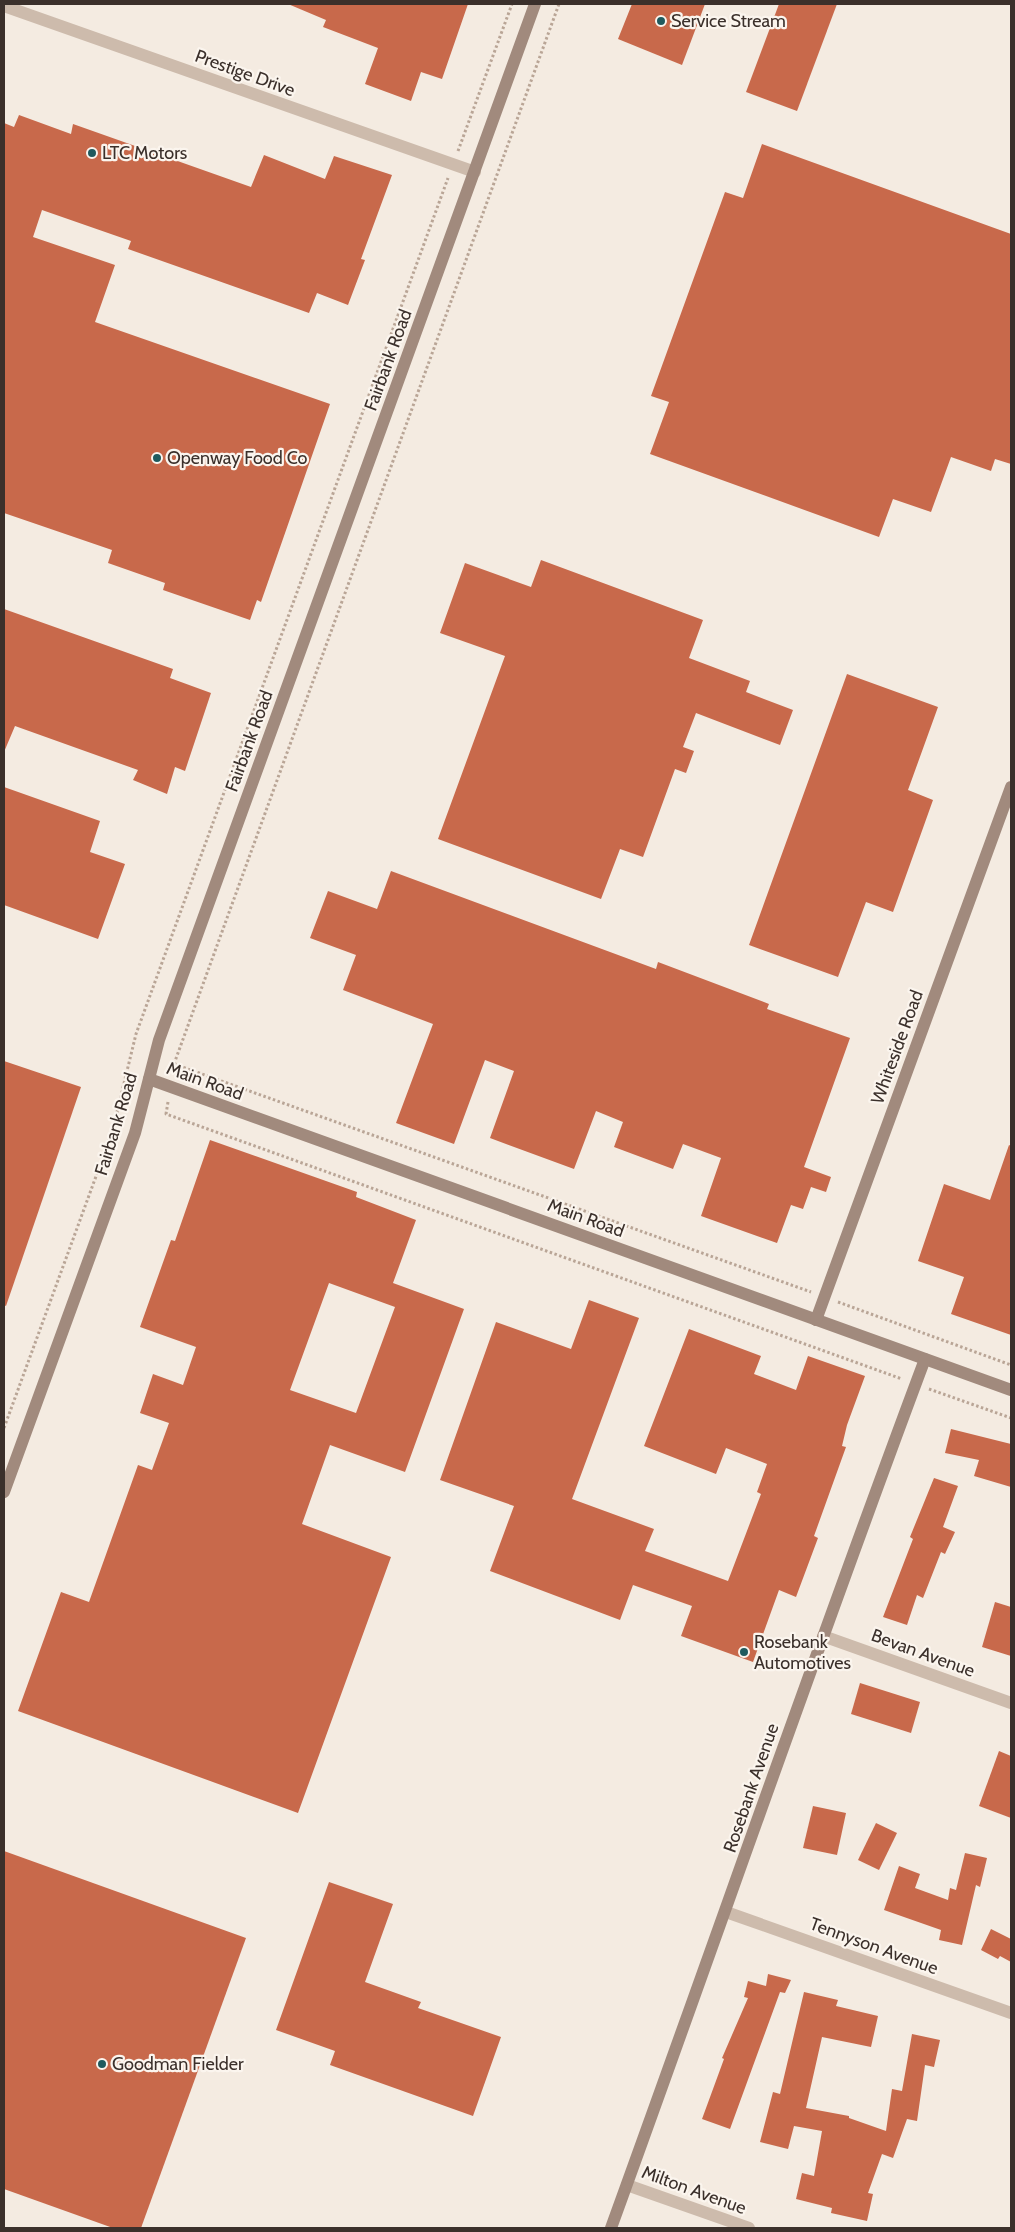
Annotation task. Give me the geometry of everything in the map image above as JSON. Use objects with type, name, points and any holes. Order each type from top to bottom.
[{"type":"main road","name":"Fairbank Road","points":[[4,1492],[135,1133],[159,1040],[535,4]]},
{"type":"main road","name":"Whiteside Road","points":[[816,1320],[1011,787]]},
{"type":"main road","name":"Main Road","points":[[149,1079],[1011,1390]]},
{"type":"main road","name":"Rosebank Avenue","points":[[611,2228],[726,1912],[823,1636],[926,1359]]},
{"type":"street","name":"Prestige Drive","points":[[4,6],[475,172]]},
{"type":"street","name":"Bevan Avenue","points":[[823,1636],[1011,1703]]},
{"type":"street","name":"Tennyson Avenue","points":[[726,1912],[1011,2013]]},
{"type":"street","name":"Milton Avenue","points":[[627,2184],[749,2228]]},
{"type":"path","points":[[4,1428],[106,1149],[136,1034],[512,4]]},
{"type":"path","points":[[559,4],[174,1064],[166,1114],[1011,1418]]},
{"type":"path","points":[[174,1064],[1011,1365]]},
{"type":"building","points":[[288,4],[468,4],[442,79],[421,72],[411,101],[365,84],[378,48],[323,27],[326,20]]},
{"type":"building","name":"Service Stream","points":[[632,4],[705,4],[682,65],[618,39]]},
{"type":"building","points":[[779,4],[837,4],[797,111],[746,92]]},
{"type":"building","points":[[19,115],[71,134],[73,124],[251,187],[264,155],[325,179],[334,156],[392,175],[361,259],[365,260],[348,305],[317,293],[309,313],[128,249],[131,241],[42,210],[33,237],[115,265],[95,322],[330,404],[261,602],[257,600],[250,620],[163,590],[165,583],[108,563],[112,550],[4,513],[4,123],[14,127]]},
{"type":"building","points":[[762,144],[1011,234],[1011,464],[995,459],[991,471],[951,457],[931,512],[893,499],[879,537],[650,454],[669,402],[651,396],[725,192],[743,198]]},
{"type":"building","points":[[541,560],[703,620],[689,658],[750,681],[746,692],[793,710],[780,745],[696,713],[683,747],[694,751],[686,773],[675,769],[643,857],[620,849],[601,899],[438,839],[505,656],[440,633],[465,563],[531,587]]},
{"type":"building","points":[[4,609],[173,669],[170,678],[211,693],[185,771],[175,767],[167,794],[133,780],[138,770],[15,726],[4,752]]},
{"type":"building","points":[[847,674],[938,707],[908,790],[933,800],[893,912],[866,902],[838,977],[749,945]]},
{"type":"building","points":[[4,787],[100,821],[90,852],[125,864],[98,939],[4,905]]},
{"type":"building","points":[[391,871],[656,969],[658,962],[769,1004],[767,1009],[850,1038],[804,1167],[831,1177],[826,1192],[811,1187],[803,1209],[791,1205],[777,1243],[701,1216],[721,1158],[683,1144],[673,1169],[614,1147],[623,1122],[596,1111],[574,1169],[490,1138],[514,1071],[485,1060],[454,1144],[396,1123],[433,1024],[343,990],[356,955],[310,938],[328,891],[377,909]]},
{"type":"building","points":[[4,1061],[81,1087],[6,1306],[4,1305]]},
{"type":"building","points":[[210,1140],[357,1192],[356,1197],[416,1220],[393,1283],[464,1309],[405,1472],[330,1445],[302,1524],[391,1557],[298,1813],[18,1711],[61,1592],[89,1602],[138,1465],[152,1470],[169,1423],[140,1413],[153,1374],[183,1385],[196,1347],[140,1327],[171,1240],[175,1241]],"holes":[[[329,1283],[395,1307],[356,1413],[290,1390]]]},
{"type":"building","points":[[1009,1145],[1011,1146],[1011,1335],[951,1314],[964,1277],[918,1261],[944,1184],[990,1200]]},
{"type":"building","points":[[589,1300],[639,1318],[572,1499],[654,1529],[645,1551],[728,1581],[761,1494],[757,1492],[767,1464],[726,1448],[716,1474],[644,1446],[689,1329],[761,1356],[754,1374],[796,1390],[808,1356],[865,1376],[847,1425],[842,1446],[846,1447],[814,1536],[818,1538],[796,1597],[779,1590],[753,1662],[681,1636],[692,1606],[633,1585],[620,1620],[490,1571],[514,1506],[440,1480],[496,1322],[571,1349]]},
{"type":"building","points":[[951,1429],[1011,1444],[1011,1487],[974,1476],[979,1460],[945,1453]]},
{"type":"building","points":[[934,1478],[958,1486],[943,1527],[955,1532],[945,1554],[941,1552],[923,1598],[917,1595],[907,1625],[883,1617],[913,1539],[910,1537]]},
{"type":"building","points":[[995,1602],[1011,1607],[1011,1656],[982,1647]]},
{"type":"building","points":[[860,1683],[920,1702],[911,1733],[851,1714]]},
{"type":"building","points":[[999,1751],[1011,1756],[1011,1818],[979,1806]]},
{"type":"building","points":[[813,1806],[846,1813],[837,1855],[803,1848]]},
{"type":"building","points":[[876,1823],[897,1833],[879,1870],[858,1860]]},
{"type":"building","name":"Goodman Fielder","points":[[4,1851],[246,1938],[141,2228],[113,2228],[4,2189]]},
{"type":"building","points":[[965,1853],[987,1858],[980,1887],[976,1885],[962,1945],[939,1940],[941,1930],[884,1910],[899,1866],[920,1874],[915,1888],[948,1900],[950,1888],[956,1890]]},
{"type":"building","points":[[329,1882],[393,1904],[365,1982],[421,2002],[418,2008],[501,2037],[473,2116],[330,2065],[335,2051],[276,2030]]},
{"type":"building","points":[[991,1929],[1011,1939],[1011,1962],[1000,1956],[998,1959],[981,1950]]},
{"type":"building","points":[[768,1974],[791,1980],[785,1993],[780,1992],[730,2129],[702,2119],[724,2059],[722,2058],[748,1998],[744,1997],[748,1981],[766,1986]]},
{"type":"building","points":[[804,1992],[838,2000],[836,2006],[878,2016],[871,2047],[822,2037],[806,2108],[849,2116],[849,2118],[886,2131],[892,2089],[902,2091],[912,2034],[940,2040],[934,2067],[925,2065],[917,2121],[907,2119],[893,2158],[882,2154],[868,2193],[873,2194],[867,2221],[831,2213],[832,2208],[796,2199],[802,2173],[814,2176],[822,2131],[794,2126],[788,2149],[760,2142],[773,2092],[780,2094]]},
{"type":"place","name":"Service Stream","points":[[661,21]]},
{"type":"place","name":"LTC Motors","points":[[92,153]]},
{"type":"place","name":"Openway Food Co","points":[[157,458]]},
{"type":"place","name":"Rosebank Automotives","points":[[744,1652]]},
{"type":"place","name":"Goodman Fielder","points":[[102,2064]]}]
